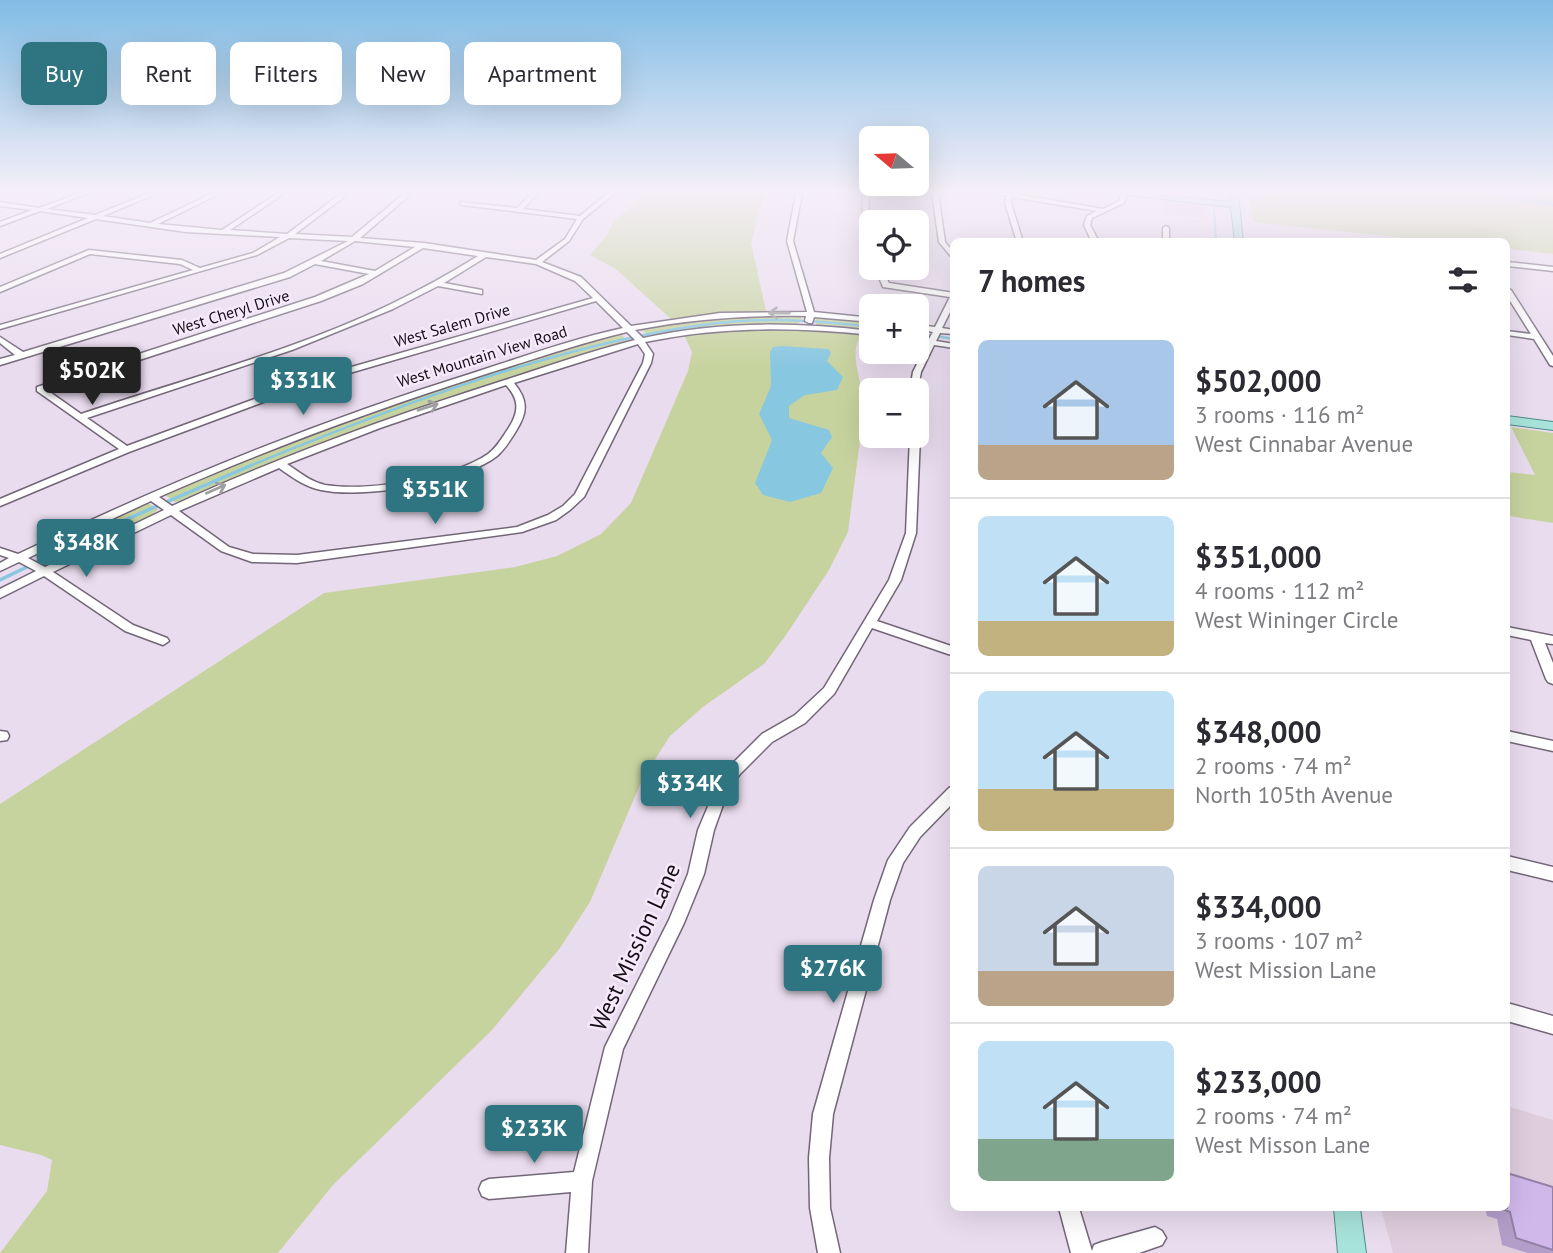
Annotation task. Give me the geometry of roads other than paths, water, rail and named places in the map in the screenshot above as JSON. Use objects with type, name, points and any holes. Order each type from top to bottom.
[{"type":"main road","points":[[1510,420],[1553,426]]},
{"type":"main road","points":[[1347,1211],[1352,1253]]},
{"type":"street","points":[[0,327],[201,271],[260,251]]},
{"type":"street","points":[[0,362],[245,290],[317,262],[335,251]]},
{"type":"street","name":"West Cheryl Drive","points":[[40,389],[302,306],[376,273],[413,251]]},
{"type":"street","points":[[151,496],[225,549],[252,558],[279,560],[504,533],[538,524],[566,509],[580,495],[647,363],[649,354],[640,340],[599,298],[571,275],[537,262],[469,251]]},
{"type":"street","points":[[537,262],[551,251]]},
{"type":"street","points":[[793,251],[811,313],[807,327]]},
{"type":"street","points":[[0,290],[89,253],[182,262],[201,271]]},
{"type":"street","points":[[81,418],[381,316],[439,285],[486,254]]},
{"type":"street","points":[[317,262],[376,273]]},
{"type":"street","points":[[1510,264],[1553,269]]},
{"type":"street","points":[[884,280],[886,285],[950,294]]},
{"type":"street","points":[[439,285],[479,292]]},
{"type":"street","points":[[89,290],[98,298]]},
{"type":"street","points":[[1510,295],[1553,363]]},
{"type":"street","name":"West Salem Drive","points":[[0,503],[126,450],[309,382],[599,298]]},
{"type":"street","points":[[916,378],[950,303]]},
{"type":"street","name":"West Mountain View Road","points":[[0,567],[151,496],[261,449],[373,407],[628,329],[720,315],[811,313],[859,319]]},
{"type":"street","name":"West Mountain View Road","points":[[0,594],[172,509],[279,463],[402,416],[640,340],[736,327],[807,327],[859,332]]},
{"type":"street","points":[[929,329],[950,332]]},
{"type":"street","points":[[1510,333],[1536,337]]},
{"type":"street","points":[[0,340],[21,355]]},
{"type":"street","points":[[931,342],[950,345]]},
{"type":"street","points":[[279,463],[318,487],[337,489],[435,478],[463,471],[493,456],[520,420],[523,410],[522,397],[508,382]]},
{"type":"street","points":[[40,389],[126,450]]},
{"type":"street","name":"West Mountain View Road","points":[[402,416],[413,426]]},
{"type":"street","name":"West Mission Lane","points":[[577,1253],[582,1181],[614,1047],[676,923],[696,874],[706,830],[722,789],[735,769],[767,738],[800,719],[829,691],[870,623],[907,552],[914,514],[915,448]]},
{"type":"street","points":[[0,551],[21,557],[45,571],[129,628],[163,641]]},
{"type":"street","points":[[870,623],[950,651]]},
{"type":"street","points":[[1510,632],[1553,640]]},
{"type":"street","points":[[1536,636],[1553,680]]},
{"type":"street","points":[[1510,737],[1553,746]]},
{"type":"street","points":[[829,1253],[820,1208],[819,1158],[823,1114],[882,900],[896,860],[915,832],[950,796]]},
{"type":"street","points":[[1510,864],[1553,874]]},
{"type":"street","points":[[1510,1013],[1553,1026]]},
{"type":"street","points":[[489,1189],[582,1181]]},
{"type":"street","points":[[1070,1211],[1082,1253]]},
{"type":"street","points":[[1102,1253],[1155,1238]]},
{"type":"water","points":[[773,347],[828,349],[831,353],[827,361],[843,377],[837,390],[805,395],[789,406],[789,418],[829,430],[832,437],[821,453],[833,468],[821,493],[790,502],[763,495],[755,483],[772,440],[759,414],[771,386],[770,352]]},
{"type":"waterway","points":[[252,465],[419,400],[539,361],[600,345],[659,332],[737,321],[795,320],[859,326]]},
{"type":"waterway","points":[[929,335],[950,338]]},
{"type":"waterway","points":[[0,580],[118,523],[252,465]]},
{"type":"waterway","points":[[247,467],[252,465]]}]
